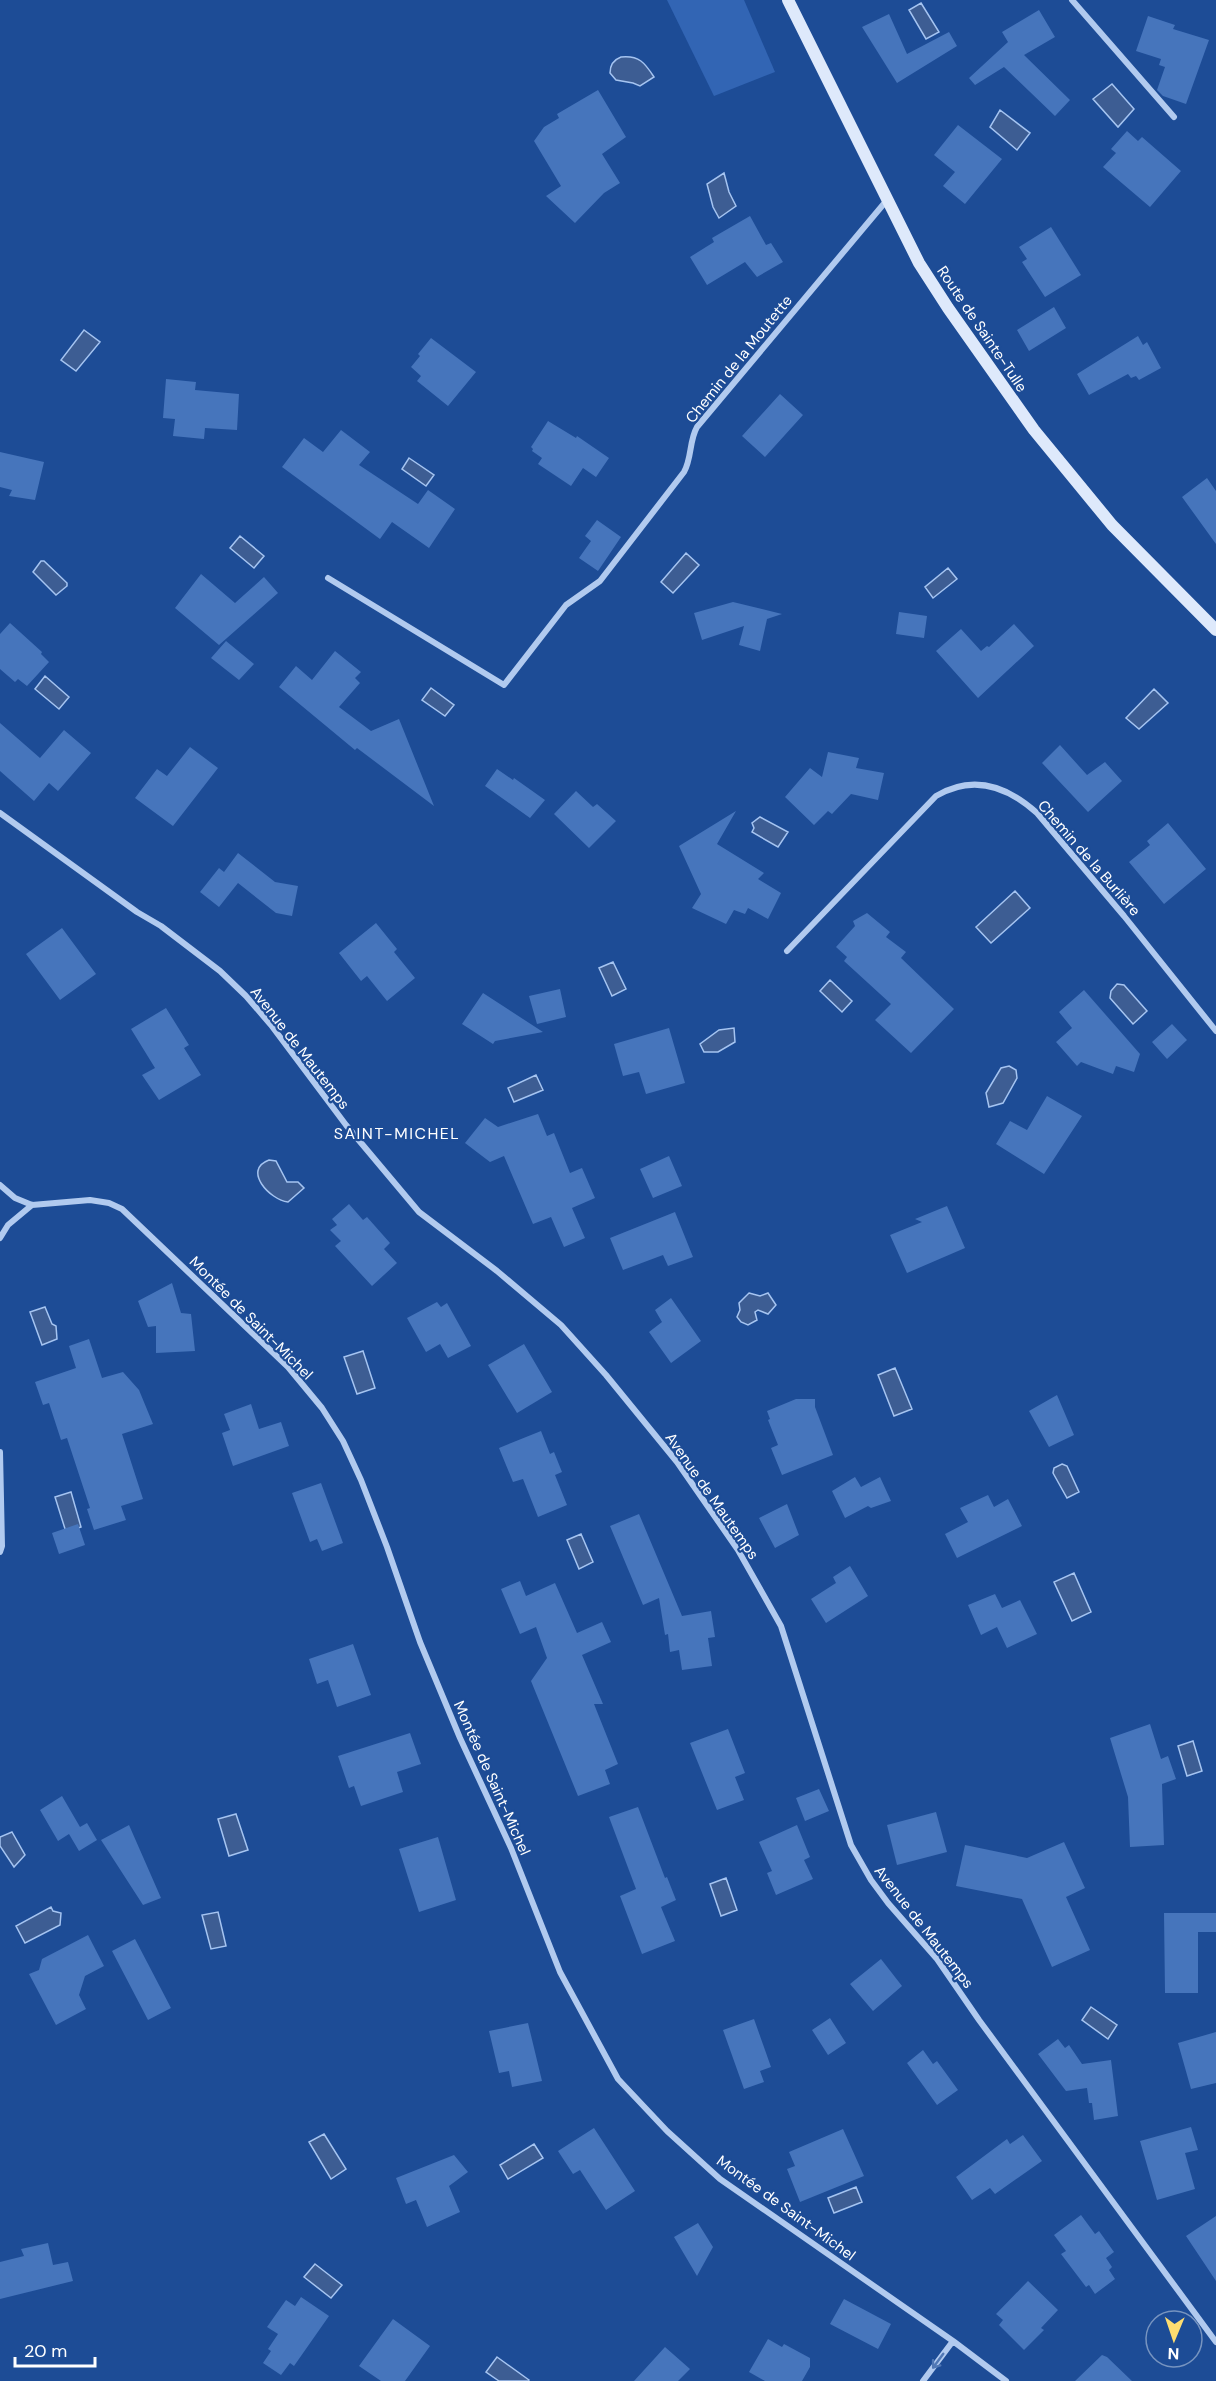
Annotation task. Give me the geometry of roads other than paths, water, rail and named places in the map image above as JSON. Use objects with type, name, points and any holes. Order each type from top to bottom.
[{"type":"main road","name":"Route de Sainte-Tulle","points":[[788,0],[920,263],[948,308],[1034,430],[1112,525],[1216,630]]},
{"type":"street","points":[[1072,0],[1173,117]]},
{"type":"street","name":"Chemin de la Moutette","points":[[328,578],[504,685],[566,605],[600,581],[684,472],[690,459],[692,441],[697,427],[887,199]]},
{"type":"street","name":"Chemin de la Burlière","points":[[788,951],[936,796],[956,786],[991,787],[1020,798],[1037,813],[1124,916],[1216,1031]]},
{"type":"street","name":"Avenue de Mautemps","points":[[0,813],[220,971],[271,1025],[346,1125],[420,1212],[497,1271],[561,1325],[606,1375],[676,1462],[738,1550],[781,1626],[851,1845],[860,1862],[888,1903],[937,1959],[999,2048],[1216,2342]]},
{"type":"street","points":[[0,1186],[15,1198],[32,1205],[8,1225],[0,1238]]},
{"type":"street","name":"Montée de Saint-Michel","points":[[32,1205],[90,1200],[109,1203],[122,1209],[288,1367],[321,1408],[343,1441],[361,1480],[420,1642],[460,1738],[514,1856],[560,1972],[618,2079],[668,2131],[720,2179],[953,2341],[1006,2381]]},
{"type":"street","points":[[0,1452],[0,1552]]},
{"type":"street","points":[[924,2381],[953,2341]]},
{"type":"district","name":"SAINT-MICHEL","points":[[397,1133]]}]
